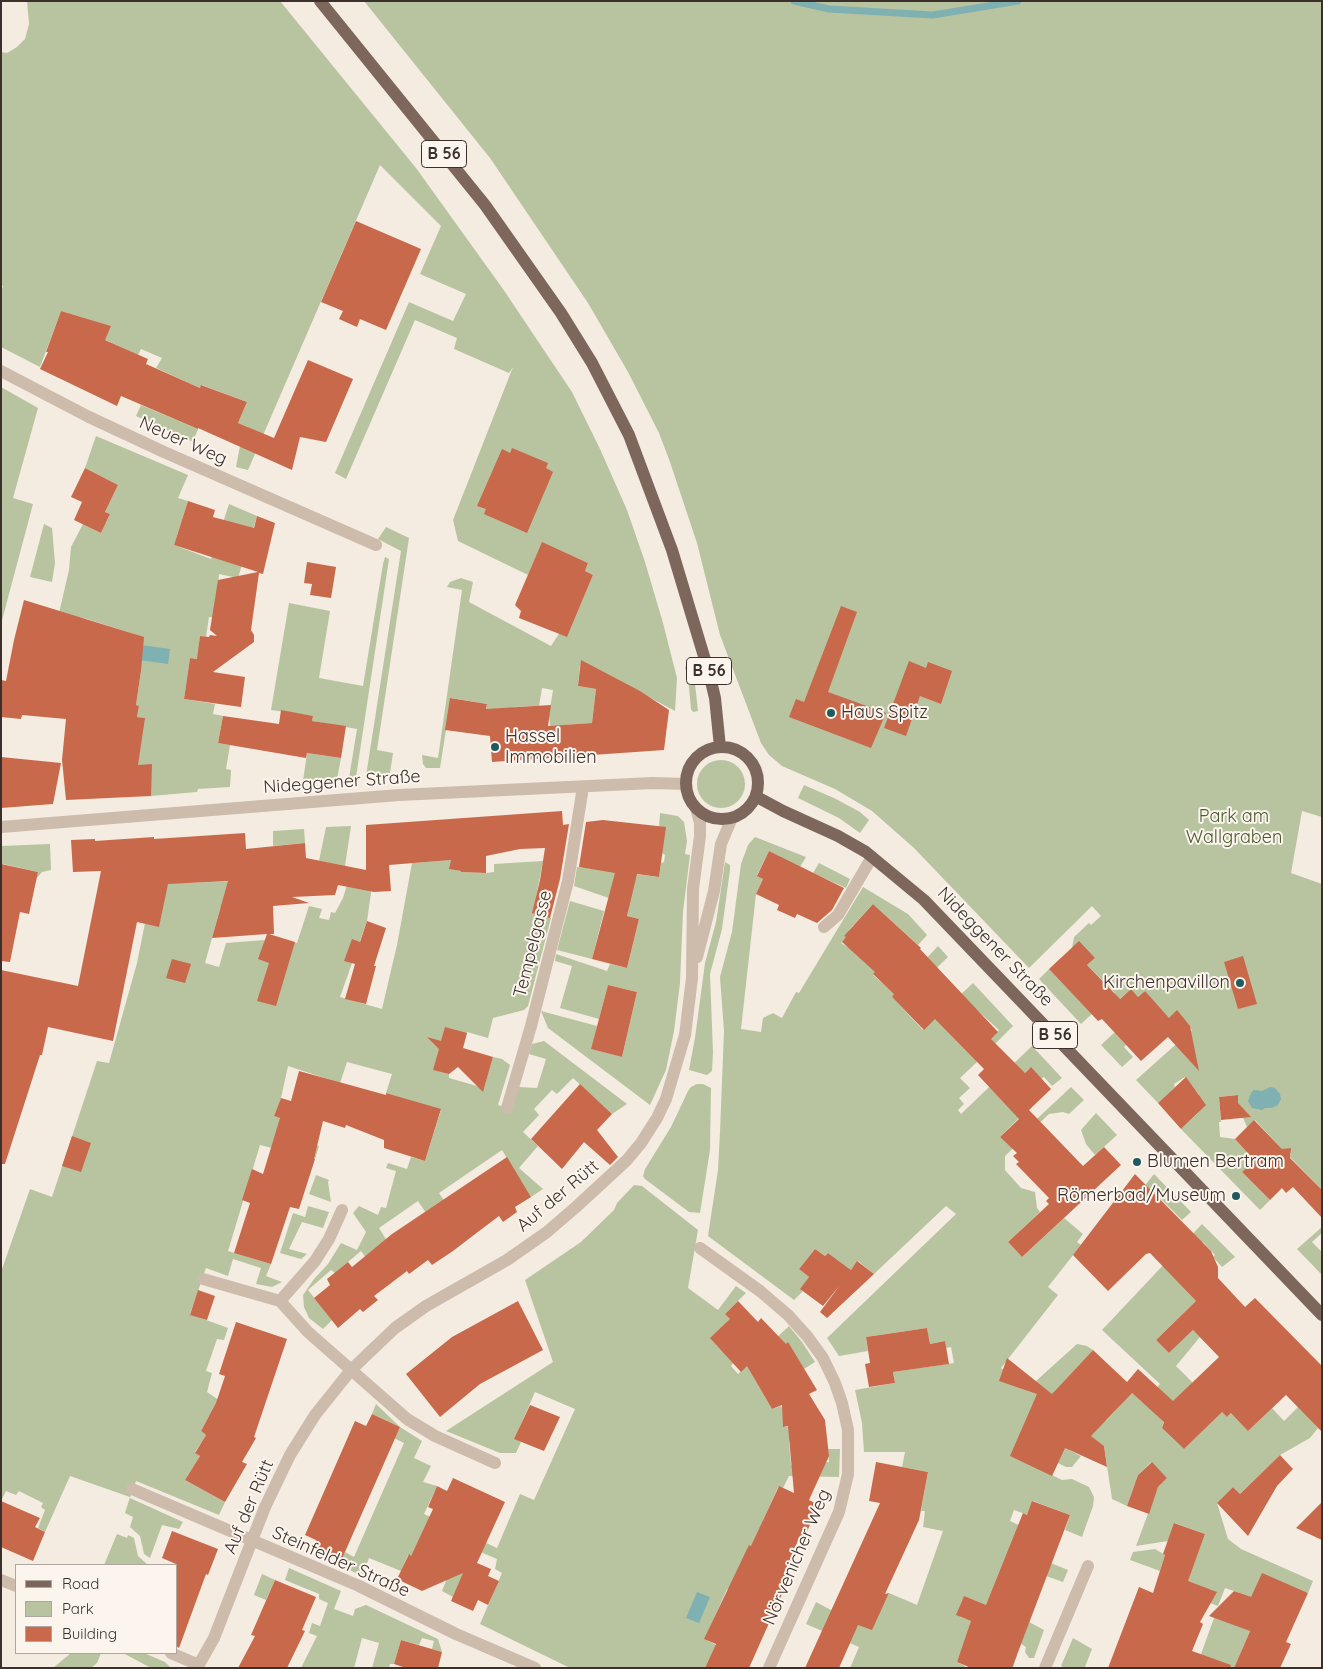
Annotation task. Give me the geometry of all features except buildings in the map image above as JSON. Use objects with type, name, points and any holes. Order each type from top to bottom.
[{"type":"main road","name":"B 56","points":[[320,1],[485,205],[561,313],[592,363],[629,435],[672,550],[709,673],[720,747]]},
{"type":"main road","points":[[720,747],[740,752],[750,760],[757,774],[758,791],[754,804],[742,814],[723,819],[706,816],[696,808],[691,801],[686,784],[689,767],[695,758],[709,749],[720,747]]},
{"type":"main road","name":"Nideggener Straße","points":[[757,797],[838,836],[872,857],[924,900],[1322,1314]]},
{"type":"street","name":"Neuer Weg","points":[[1,371],[89,417],[164,452],[376,545]]},
{"type":"street","name":"Nideggener Straße","points":[[1,827],[379,796],[653,783],[686,784]]},
{"type":"street","name":"Tempelgasse","points":[[507,1108],[531,1026],[568,881],[583,787]]},
{"type":"street","name":"Auf der Rütt","points":[[198,1666],[214,1638],[228,1606],[251,1540],[265,1507],[295,1448],[315,1415],[351,1370],[395,1328],[426,1306],[507,1260],[547,1232],[605,1181],[641,1143],[657,1118],[666,1099],[685,1035],[692,978],[693,889],[700,836],[700,823],[696,808]]},
{"type":"street","name":"Auf der Rütt","points":[[692,978],[714,891],[721,844],[732,818]]},
{"type":"street","points":[[824,927],[838,915],[872,857]]},
{"type":"street","points":[[280,1301],[318,1256],[329,1239],[342,1210]]},
{"type":"street","name":"Nörvenicher Weg","points":[[700,1248],[760,1291],[798,1325],[816,1347],[829,1369],[839,1393],[845,1415],[849,1442],[848,1474],[839,1512],[769,1668]]},
{"type":"street","points":[[203,1279],[280,1301],[308,1332],[408,1419],[423,1430],[495,1463]]},
{"type":"street","name":"Steinfelder Straße","points":[[132,1489],[359,1586],[440,1626],[535,1668]]},
{"type":"street","points":[[1046,1668],[1088,1566]]},
{"type":"street","points":[[1,1580],[15,1586]]},
{"type":"street","points":[[173,1654],[198,1666]]},
{"type":"green space","points":[[27,1],[280,1],[416,168],[503,289],[572,392],[627,510],[645,562],[677,678],[675,711],[608,675],[580,665],[578,686],[596,689],[592,723],[550,726],[549,715],[553,690],[542,688],[539,706],[514,707],[483,730],[487,704],[451,698],[440,768],[426,768],[423,764],[422,755],[438,758],[462,590],[447,587],[450,582],[461,578],[473,582],[469,602],[551,646],[562,629],[569,632],[593,575],[585,571],[588,563],[552,547],[548,552],[539,550],[528,575],[458,541],[453,520],[513,367],[509,373],[454,349],[457,338],[415,320],[346,479],[335,473],[409,302],[453,321],[466,294],[420,274],[441,226],[380,165],[248,470],[236,467],[240,446],[248,427],[238,423],[247,402],[202,385],[200,388],[156,368],[162,358],[141,349],[138,355],[106,340],[88,379],[110,326],[61,311],[40,367],[1,347],[1,292],[3,286],[1,284],[1,52],[7,53],[25,39],[29,24]]},
{"type":"green space","name":"Park am Wallgraben","points":[[364,1],[1322,1],[1322,817],[1302,811],[1291,873],[1322,884],[1322,1190],[1290,1157],[1291,1153],[1286,1149],[1282,1149],[1255,1120],[1247,1127],[1243,1118],[1240,1118],[1237,1095],[1219,1097],[1220,1137],[1235,1139],[1254,1160],[1242,1172],[1270,1200],[1260,1210],[1181,1129],[1198,1113],[1199,1095],[1185,1077],[1174,1084],[1175,1087],[1158,1103],[1136,1080],[1192,1030],[1184,1022],[1167,1037],[1145,991],[1138,997],[1131,989],[1115,1003],[1110,998],[1115,993],[1087,965],[1095,958],[1072,948],[1074,937],[1089,923],[1091,925],[1101,916],[1092,906],[1029,968],[914,848],[872,811],[835,789],[782,766],[769,755],[761,743],[720,635],[697,543],[670,462],[659,433],[628,372],[588,303],[490,158]]},
{"type":"green space","points":[[1,387],[38,408],[13,498],[33,504],[1,624]]},
{"type":"green space","points":[[141,405],[198,429],[193,442],[136,416]]},
{"type":"green space","points":[[96,436],[188,475],[178,498],[188,501],[174,545],[211,559],[229,504],[257,516],[238,578],[219,574],[218,585],[231,620],[209,617],[206,637],[200,636],[199,647],[221,662],[190,658],[184,699],[215,704],[213,714],[223,716],[218,743],[230,745],[226,769],[231,770],[230,787],[198,789],[197,792],[151,796],[151,773],[138,773],[137,752],[144,718],[137,717],[139,706],[136,705],[141,671],[138,671],[134,634],[87,619],[59,613],[69,570],[71,547],[83,524],[101,533],[110,514],[105,512],[118,485],[85,468]]},
{"type":"green space","points":[[44,524],[52,528],[55,563],[52,582],[30,577]]},
{"type":"green space","points":[[386,527],[409,538],[377,750],[393,753],[390,773],[366,776],[401,551],[378,539]]},
{"type":"green space","points":[[385,557],[389,559],[356,777],[349,778],[357,729],[312,721],[313,716],[271,710],[289,603],[330,611],[319,678],[363,686]]},
{"type":"green space","points":[[687,664],[691,665],[694,675],[698,711],[693,712],[691,709],[688,676],[685,668]]},
{"type":"green space","points":[[307,753],[341,758],[337,779],[303,781]]},
{"type":"green space","points":[[716,760],[726,760],[735,764],[741,770],[744,775],[744,793],[735,804],[726,808],[716,808],[707,804],[701,798],[697,789],[697,779],[701,770],[707,764]]},
{"type":"green space","points":[[804,785],[836,799],[860,812],[869,820],[860,833],[839,818],[798,798]]},
{"type":"green space","points":[[660,813],[678,816],[684,822],[687,841],[685,854],[690,855],[683,912],[680,983],[674,1031],[666,1070],[650,1105],[548,1028],[541,1011],[597,1026],[592,1049],[622,1057],[637,992],[608,985],[599,1019],[560,1008],[572,966],[555,961],[556,954],[607,971],[610,964],[627,968],[639,919],[627,916],[629,905],[574,886],[577,867],[659,877],[661,863],[664,862],[665,855],[662,853],[659,827]]},
{"type":"green space","points":[[351,826],[345,866],[319,861],[326,827]]},
{"type":"green space","points":[[304,829],[305,843],[273,846],[273,831]]},
{"type":"green space","points":[[755,837],[806,857],[800,867],[769,851],[757,875],[763,879],[756,894],[741,1029],[761,1032],[763,1018],[773,1013],[782,1018],[796,992],[799,993],[863,887],[908,914],[927,935],[918,945],[873,904],[849,930],[851,932],[841,943],[867,959],[860,967],[873,953],[884,963],[873,975],[894,993],[938,946],[948,957],[914,990],[907,982],[892,997],[923,1030],[973,983],[1013,1026],[994,1045],[989,1040],[999,1030],[976,1009],[977,1062],[960,1078],[970,1088],[959,1098],[964,1104],[958,1110],[961,1114],[1032,1046],[1062,1078],[1052,1086],[1044,1077],[1041,1079],[1030,1068],[999,1097],[1022,1115],[1000,1137],[1009,1145],[1071,1087],[1084,1100],[1069,1114],[1063,1112],[1049,1114],[1005,1156],[1005,1170],[1021,1188],[1035,1192],[1037,1208],[1040,1212],[1008,1242],[1022,1257],[1064,1218],[1083,1234],[1077,1242],[1081,1245],[1048,1287],[1058,1295],[1001,1368],[1030,1390],[1036,1381],[1077,1344],[1087,1346],[1093,1350],[1054,1392],[1094,1410],[1106,1421],[1121,1404],[1120,1382],[1143,1403],[1160,1384],[1102,1330],[1202,1224],[1235,1257],[1222,1267],[1213,1257],[1215,1255],[1203,1242],[1170,1273],[1196,1301],[1156,1340],[1169,1353],[1193,1330],[1200,1337],[1176,1366],[1227,1417],[1241,1404],[1248,1431],[1272,1408],[1284,1421],[1298,1407],[1318,1428],[1310,1438],[1280,1455],[1240,1494],[1233,1487],[1217,1503],[1228,1539],[1241,1549],[1313,1581],[1308,1593],[1262,1574],[1249,1602],[1251,1628],[1234,1668],[1196,1668],[1214,1618],[1240,1593],[1225,1588],[1218,1606],[1210,1603],[1214,1591],[1187,1582],[1205,1534],[1175,1523],[1168,1541],[1136,1546],[1158,1487],[1167,1478],[1151,1462],[1138,1475],[1127,1506],[1112,1499],[1104,1446],[1079,1428],[1069,1450],[1081,1456],[1072,1467],[1066,1467],[1058,1463],[1052,1475],[1062,1480],[1072,1479],[1089,1487],[1094,1497],[1093,1506],[1082,1537],[1065,1530],[1070,1515],[1033,1501],[1028,1515],[1014,1510],[1010,1521],[1023,1527],[1031,1555],[1068,1570],[1063,1582],[1046,1576],[988,1606],[968,1598],[962,1600],[958,1612],[960,1617],[972,1621],[1017,1655],[1013,1668],[962,1649],[957,1662],[965,1666],[965,1668],[850,1668],[859,1647],[806,1624],[816,1602],[831,1610],[870,1597],[884,1603],[889,1593],[917,1605],[943,1531],[923,1527],[925,1511],[921,1511],[928,1472],[902,1467],[905,1452],[864,1452],[862,1423],[855,1390],[895,1383],[893,1372],[954,1363],[951,1347],[946,1348],[945,1341],[930,1344],[927,1328],[866,1337],[868,1351],[839,1356],[827,1338],[956,1214],[946,1206],[874,1274],[858,1261],[851,1270],[828,1253],[825,1256],[815,1249],[799,1269],[809,1277],[801,1289],[803,1291],[794,1300],[708,1236],[718,1170],[720,1132],[724,1031],[720,977],[732,932],[741,864],[748,845]],"holes":[[[1186,1390],[1213,1420],[1184,1449],[1162,1428],[1167,1408]]]},
{"type":"green space","points":[[50,844],[51,870],[42,872],[36,879],[38,872],[3,864],[1,869],[1,846]]},
{"type":"green space","points":[[451,860],[450,869],[461,872],[486,873],[494,872],[494,864],[543,861],[533,912],[551,918],[528,1006],[524,1010],[493,1018],[488,1038],[467,1032],[464,1043],[433,1069],[449,1074],[449,1078],[484,1088],[493,1057],[502,1059],[510,1065],[498,1105],[511,1109],[519,1087],[537,1088],[546,1059],[529,1054],[532,1044],[544,1041],[627,1104],[612,1114],[573,1078],[557,1094],[552,1090],[534,1109],[539,1115],[523,1132],[538,1146],[519,1168],[543,1189],[531,1197],[502,1150],[439,1193],[470,1238],[452,1252],[418,1201],[379,1228],[400,1262],[391,1283],[387,1286],[361,1251],[335,1273],[331,1270],[308,1290],[332,1320],[323,1329],[309,1318],[304,1307],[303,1295],[328,1264],[341,1243],[357,1250],[366,1232],[353,1213],[359,1206],[378,1215],[381,1207],[386,1208],[396,1171],[386,1168],[388,1163],[407,1169],[411,1157],[425,1161],[441,1110],[386,1093],[392,1074],[347,1062],[340,1083],[288,1066],[281,1098],[274,1116],[308,1127],[304,1142],[319,1146],[315,1159],[260,1145],[228,1251],[271,1264],[266,1276],[282,1282],[272,1287],[256,1284],[261,1268],[233,1259],[228,1276],[206,1268],[190,1314],[228,1328],[224,1340],[217,1339],[206,1371],[212,1373],[207,1392],[235,1411],[209,1416],[201,1431],[206,1435],[195,1452],[200,1456],[185,1480],[225,1502],[219,1515],[136,1481],[130,1498],[183,1522],[179,1529],[162,1525],[150,1558],[144,1554],[140,1536],[130,1527],[133,1517],[125,1513],[130,1497],[70,1476],[45,1532],[38,1528],[45,1510],[41,1507],[43,1503],[19,1491],[16,1495],[6,1491],[1,1501],[1,1272],[30,1189],[52,1197],[97,1061],[109,1063],[137,963],[155,873],[187,883],[236,881],[220,909],[205,963],[219,967],[226,943],[286,940],[297,943],[309,906],[322,909],[319,918],[329,920],[331,912],[335,913],[343,898],[352,869],[369,873],[371,893],[367,921],[340,997],[382,1009],[397,945],[412,863]]},
{"type":"green space","points":[[725,862],[730,865],[730,870],[722,929],[710,974],[713,1053],[712,1071],[707,1075],[689,1070],[705,963],[716,922]]},
{"type":"green space","points":[[819,863],[850,879],[846,888],[813,873]]},
{"type":"green space","points":[[570,901],[604,911],[592,959],[557,950]]},
{"type":"green space","points":[[1049,969],[1092,1014],[1081,1024],[1039,979]]},
{"type":"green space","points":[[1115,1032],[1133,1057],[1122,1067],[1101,1045]]},
{"type":"green space","points":[[697,1084],[703,1084],[711,1088],[710,1150],[700,1213],[689,1212],[643,1176],[645,1169],[671,1127],[688,1091]]},
{"type":"green space","points":[[1096,1113],[1117,1135],[1095,1155],[1086,1144],[1081,1130]]},
{"type":"green space","points":[[1154,1174],[1191,1212],[1182,1220],[1155,1193],[1128,1218],[1123,1213]]},
{"type":"green space","points":[[316,1175],[329,1180],[331,1202],[309,1194]]},
{"type":"green space","points":[[634,1185],[642,1186],[698,1230],[688,1288],[718,1310],[736,1286],[746,1293],[725,1314],[730,1319],[735,1361],[731,1366],[738,1374],[789,1326],[802,1342],[815,1362],[804,1369],[788,1343],[753,1376],[772,1409],[781,1406],[786,1415],[784,1427],[793,1426],[789,1442],[791,1465],[829,1462],[828,1449],[840,1449],[839,1477],[789,1476],[783,1488],[778,1487],[762,1523],[756,1548],[749,1545],[753,1601],[727,1589],[705,1639],[716,1645],[705,1668],[570,1668],[480,1624],[502,1573],[495,1569],[497,1559],[478,1551],[453,1597],[442,1591],[451,1568],[421,1536],[411,1556],[408,1555],[401,1571],[369,1558],[362,1576],[339,1565],[345,1552],[354,1557],[404,1443],[394,1438],[400,1427],[422,1441],[414,1458],[431,1466],[423,1482],[437,1486],[424,1514],[497,1548],[520,1494],[534,1500],[575,1409],[535,1392],[515,1438],[521,1442],[516,1453],[500,1453],[446,1431],[553,1362],[525,1280],[581,1242],[614,1210],[617,1203]]},
{"type":"green space","points":[[308,1206],[329,1212],[323,1228],[302,1222],[289,1249],[307,1254],[301,1259],[280,1253],[293,1213],[305,1217]]},
{"type":"green space","points":[[1322,1227],[1322,1233],[1312,1242],[1322,1252],[1322,1275],[1297,1249]]},
{"type":"green space","points":[[376,1404],[400,1427],[372,1414]]},
{"type":"green space","points":[[117,1534],[127,1538],[128,1535],[134,1538],[138,1556],[147,1564],[104,1564]]},
{"type":"green space","points":[[1155,1549],[1165,1555],[1160,1571],[1130,1560],[1133,1552]]},
{"type":"green space","points":[[289,1568],[341,1591],[334,1609],[353,1616],[355,1609],[366,1605],[438,1639],[442,1652],[432,1649],[434,1641],[422,1638],[419,1645],[401,1640],[394,1664],[390,1664],[389,1668],[372,1668],[379,1643],[362,1638],[354,1668],[301,1668],[317,1636],[309,1633],[312,1623],[320,1626],[328,1603],[319,1599],[319,1594],[285,1580]]},
{"type":"green space","points":[[262,1574],[275,1580],[266,1600],[254,1595]]},
{"type":"green space","points":[[1029,1622],[1044,1630],[1034,1658],[1029,1658],[1025,1652],[1026,1647],[1021,1644]]},
{"type":"green space","points":[[1073,1638],[1092,1649],[1085,1667],[1065,1668],[1061,1666]]},
{"type":"green space","points":[[70,1654],[101,1654],[97,1663],[91,1668],[53,1668]]},
{"type":"green space","points":[[125,1654],[146,1654],[165,1662],[171,1668],[151,1668]]},
{"type":"water","points":[[141,645],[170,649],[168,664],[139,660]]},
{"type":"water","points":[[1270,1087],[1275,1088],[1280,1094],[1281,1099],[1278,1105],[1262,1110],[1252,1108],[1248,1101],[1251,1093],[1254,1090],[1262,1091]]},
{"type":"water","points":[[697,1592],[710,1597],[699,1623],[686,1618]]},
{"type":"waterway","points":[[794,1],[829,9],[933,15],[1018,1]]},
{"type":"place","name":"Haus Spitz","points":[[831,713]]},
{"type":"place","name":"Hassel Immobilien","points":[[495,747]]},
{"type":"place","name":"Kirchenpavillon","points":[[1240,983]]},
{"type":"place","name":"Blumen Bertram","points":[[1137,1162]]},
{"type":"place","name":"Römerbad/Museum","points":[[1236,1196]]}]
